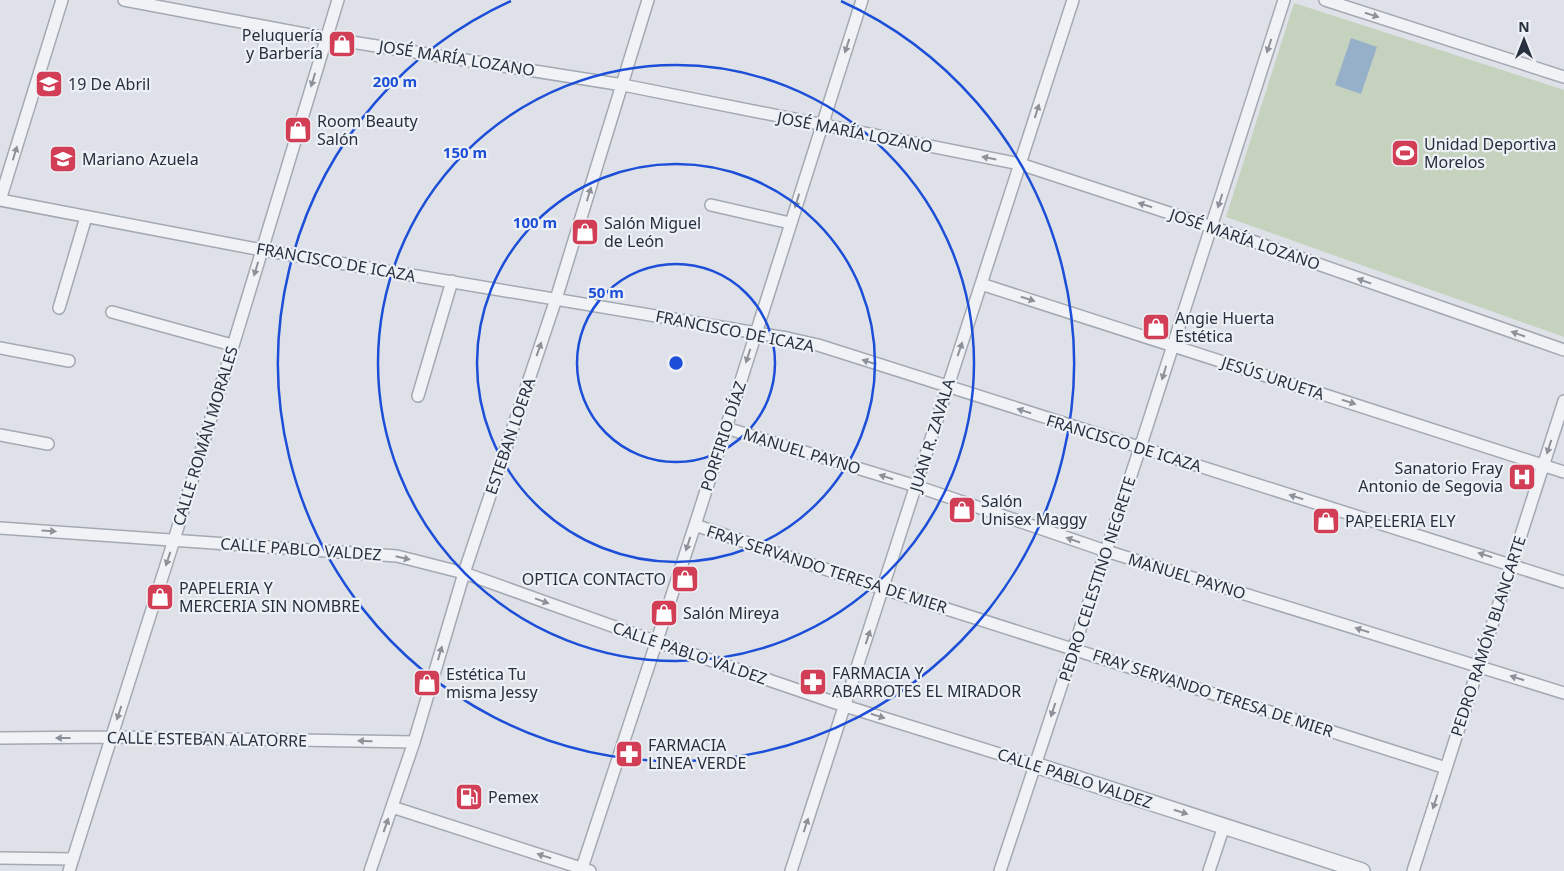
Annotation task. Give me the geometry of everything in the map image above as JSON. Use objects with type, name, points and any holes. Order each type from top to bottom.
[{"type":"street","points":[[0,200],[62,0]]},
{"type":"street","name":"JOSÉ MARÍA LOZANO","points":[[124,0],[326,38],[623,85],[821,126],[1020,164],[1212,228],[1564,350]]},
{"type":"street","name":"CALLE ROMÁN MORALES","points":[[70,871],[174,540],[338,0]]},
{"type":"street","name":"ESTEBAN LOERA","points":[[370,871],[414,742],[464,572],[556,298],[648,0]]},
{"type":"street","name":"PORFIRIO DÍAZ","points":[[584,870],[862,0]]},
{"type":"street","name":"JUAN R. ZAVALA","points":[[791,871],[1074,0]]},
{"type":"street","name":"PEDRO CELESTINO NEGRETE","points":[[1000,871],[1212,228],[1284,0]]},
{"type":"street","points":[[1325,0],[1564,77]]},
{"type":"street","name":"FRANCISCO DE ICAZA","points":[[0,200],[262,250],[756,332],[818,345],[1564,582]]},
{"type":"street","points":[[711,205],[790,223]]},
{"type":"street","points":[[59,308],[86,217]]},
{"type":"street","points":[[418,396],[452,281]]},
{"type":"street","name":"JESÚS URUETA","points":[[982,284],[1564,472]]},
{"type":"street","points":[[112,312],[232,345]]},
{"type":"street","points":[[0,348],[69,361]]},
{"type":"street","name":"PEDRO RAMÓN BLANCARTE","points":[[1413,871],[1564,401]]},
{"type":"street","name":"MANUEL PAYNO","points":[[726,428],[916,486],[1106,551],[1564,693]]},
{"type":"street","points":[[0,436],[48,444]]},
{"type":"street","name":"FRAY SERVANDO TERESA DE MIER","points":[[695,525],[884,589],[1446,768]]},
{"type":"street","name":"CALLE PABLO VALDEZ","points":[[0,528],[382,554],[464,572],[656,642],[845,706],[1035,765],[1362,871]]},
{"type":"street","name":"CALLE ESTEBAN ALATORRE","points":[[0,738],[112,737],[414,742]]},
{"type":"street","points":[[392,807],[584,870]]},
{"type":"street","points":[[1209,871],[1224,826]]},
{"type":"street","points":[[0,858],[73,859]]},
{"type":"green space","name":"Unidad Deportiva Morelos","points":[[1294,3],[1564,90],[1564,337],[1226,217]]},
{"type":"water","points":[[1351,38],[1377,47],[1361,94],[1335,85]]},
{"type":"place","name":"Peluquería y Barbería","points":[[342,44]]},
{"type":"place","name":"19 De Abril","points":[[49,84]]},
{"type":"place","name":"Room Beauty Salón","points":[[298,130]]},
{"type":"place","name":"Unidad Deportiva Morelos","points":[[1405,153]]},
{"type":"place","name":"Mariano Azuela","points":[[63,159]]},
{"type":"place","name":"Salón Miguel de León","points":[[585,232]]},
{"type":"place","name":"Angie Huerta Estética","points":[[1156,327]]},
{"type":"place","name":"Sanatorio Fray Antonio de Segovia","points":[[1522,477]]},
{"type":"place","name":"Salón Unisex Maggy","points":[[962,510]]},
{"type":"place","name":"PAPELERIA ELY","points":[[1326,521]]},
{"type":"place","name":"OPTICA CONTACTO","points":[[685,579]]},
{"type":"place","name":"PAPELERIA Y MERCERIA SIN NOMBRE","points":[[160,597]]},
{"type":"place","name":"Salón Mireya","points":[[664,613]]},
{"type":"place","name":"FARMACIA Y ABARROTES EL MIRADOR","points":[[813,682]]},
{"type":"place","name":"Estética Tu misma Jessy","points":[[427,683]]},
{"type":"place","name":"FARMACIA LINEA VERDE","points":[[629,754]]},
{"type":"place","name":"Pemex","points":[[469,797]]}]
